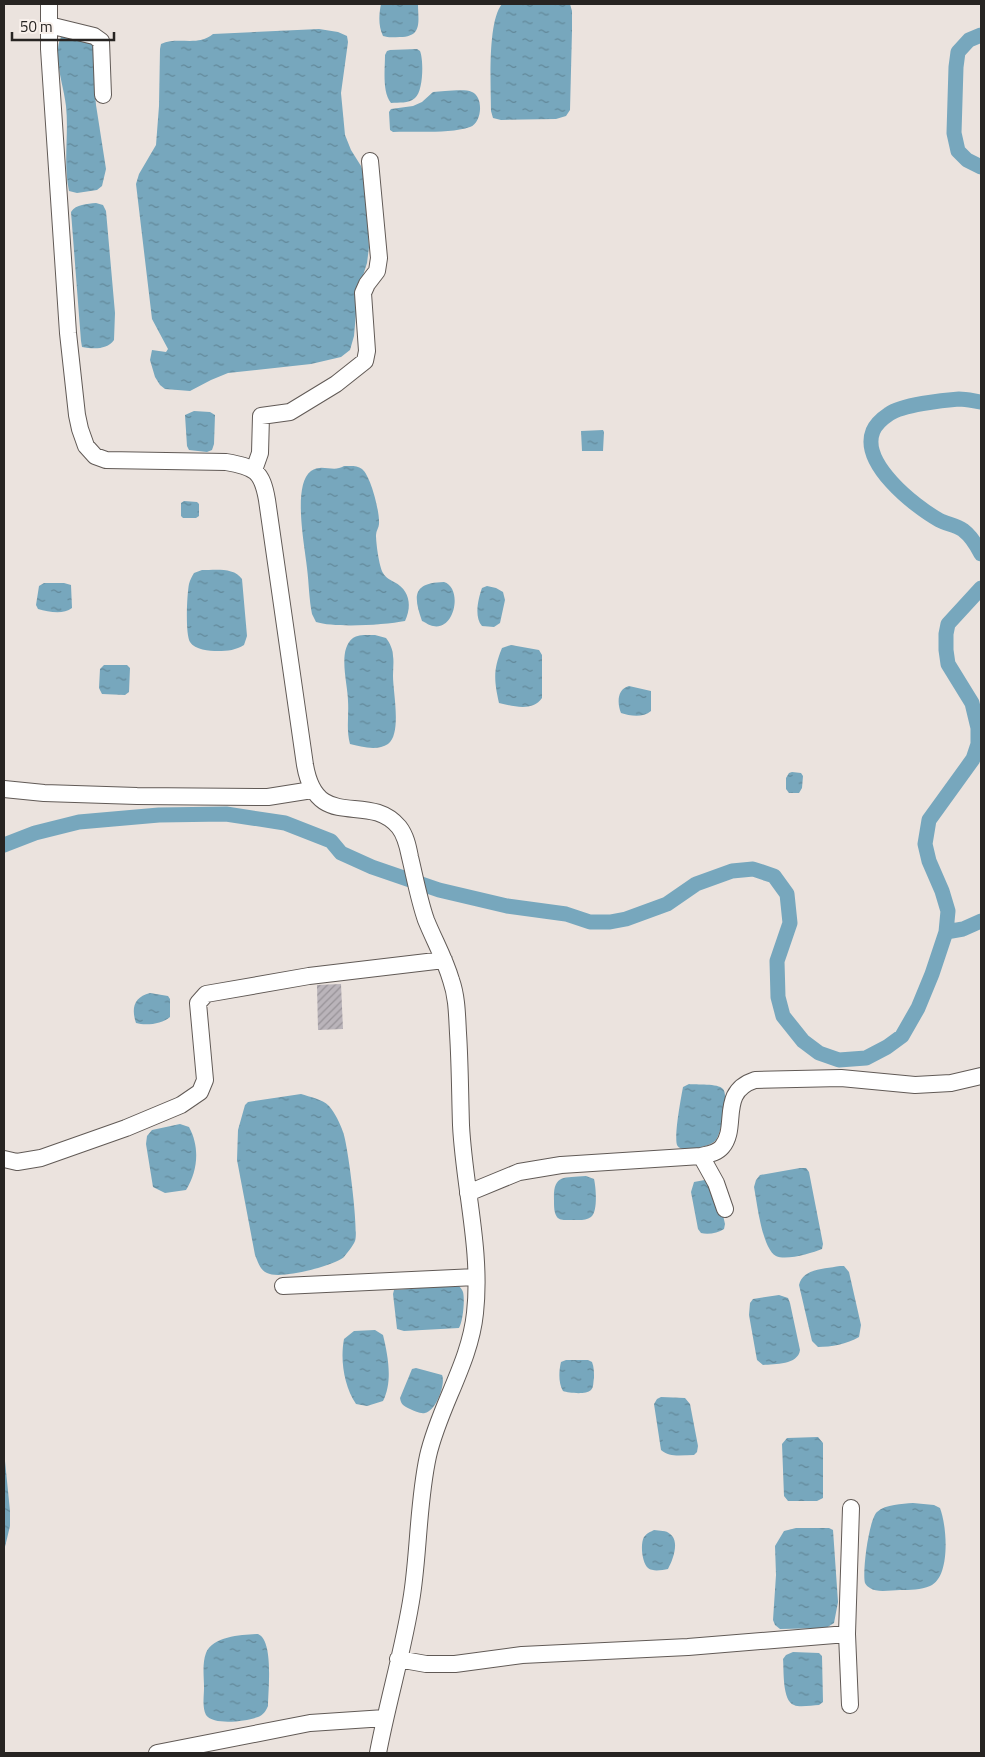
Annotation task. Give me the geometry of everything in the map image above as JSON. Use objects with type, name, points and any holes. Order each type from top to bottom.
[{"type":"street","points":[[48,4],[68,333],[77,415],[82,437],[86,446],[95,456],[106,460],[226,462],[254,470],[261,478],[265,489],[305,765],[312,790],[322,800],[335,806],[369,811],[387,817],[401,830],[406,839],[427,922],[452,982],[460,1058],[462,1128],[473,1226],[476,1277],[473,1326],[433,1440],[425,1469],[412,1592],[378,1753]]},
{"type":"street","points":[[49,24],[94,36],[102,41],[103,95]]},
{"type":"street","points":[[254,470],[260,453],[261,416],[290,412],[336,384],[365,361],[367,351],[363,293],[377,270],[379,258],[370,161]]},
{"type":"street","points":[[4,789],[44,793],[128,796],[268,796],[312,790]]},
{"type":"street","points":[[4,1159],[17,1162],[41,1158],[134,1125],[181,1105],[200,1092],[205,1080],[198,1003],[206,994],[308,976],[444,960]]},
{"type":"street","points":[[468,1193],[519,1172],[561,1165],[701,1156],[713,1153],[722,1146],[727,1136],[732,1105],[737,1091],[744,1084],[755,1080],[841,1078],[915,1085],[951,1083],[981,1076]]},
{"type":"street","points":[[701,1156],[716,1183],[725,1209]]},
{"type":"street","points":[[283,1286],[476,1277]]},
{"type":"street","points":[[850,1705],[847,1634],[851,1508]]},
{"type":"street","points":[[398,1659],[426,1664],[455,1664],[522,1655],[688,1647],[847,1634]]},
{"type":"street","points":[[157,1753],[310,1723],[385,1718]]},
{"type":"water","points":[[381,4],[418,4],[418,27],[416,31],[407,36],[383,36],[379,20]]},
{"type":"water","points":[[502,4],[570,4],[572,31],[570,110],[566,116],[556,119],[501,120],[493,118],[491,111],[492,39],[497,13]]},
{"type":"water","points":[[319,29],[338,32],[347,36],[348,42],[341,93],[345,135],[365,177],[369,247],[367,263],[358,291],[354,336],[350,350],[341,357],[311,364],[228,373],[190,391],[165,389],[155,377],[150,360],[152,350],[166,352],[168,349],[152,319],[136,184],[139,174],[156,145],[161,44],[174,41],[201,40],[213,34]]},
{"type":"water","points":[[66,35],[92,41],[94,45],[96,105],[106,169],[102,186],[97,190],[77,193],[69,191],[67,180],[66,106],[58,61],[61,37]]},
{"type":"water","points":[[417,49],[420,51],[422,69],[418,95],[409,101],[391,103],[385,87],[385,55],[390,50]]},
{"type":"water","points":[[466,91],[476,95],[480,104],[480,110],[474,125],[462,129],[442,131],[393,132],[390,130],[389,112],[391,109],[413,106],[422,102],[433,92]]},
{"type":"water","points":[[96,203],[103,205],[106,211],[115,313],[114,340],[108,346],[95,348],[82,347],[71,212],[79,206]]},
{"type":"water","points":[[194,411],[210,412],[215,415],[214,444],[212,450],[207,452],[189,450],[187,446],[185,415]]},
{"type":"water","points":[[603,430],[603,451],[582,451],[581,431]]},
{"type":"water","points":[[344,466],[356,466],[362,469],[369,479],[379,519],[376,535],[380,565],[385,576],[399,585],[406,594],[409,604],[405,621],[373,625],[335,625],[316,622],[312,614],[302,532],[302,489],[305,478],[311,471],[319,468],[336,469]]},
{"type":"water","points":[[184,501],[197,502],[199,504],[199,516],[196,518],[183,518],[181,516],[181,503]]},
{"type":"water","points":[[202,570],[229,571],[239,575],[242,579],[247,636],[244,645],[241,647],[211,651],[192,645],[190,642],[187,622],[189,584],[194,573]]},
{"type":"water","points":[[444,582],[450,586],[453,592],[454,608],[447,622],[441,626],[432,626],[422,621],[417,604],[418,592],[426,585]]},
{"type":"water","points":[[44,583],[71,585],[72,608],[60,612],[38,609],[36,605],[39,586]]},
{"type":"water","points":[[487,586],[503,592],[505,600],[500,623],[494,627],[482,626],[478,618],[478,602],[482,588]]},
{"type":"water","points":[[361,635],[375,635],[386,638],[392,651],[396,722],[395,731],[388,744],[369,748],[350,744],[344,659],[348,643],[353,638]]},
{"type":"water","points":[[511,645],[539,650],[542,655],[542,698],[528,707],[499,703],[495,681],[497,663],[502,648]]},
{"type":"water","points":[[104,665],[127,665],[130,668],[129,692],[125,695],[102,694],[99,688],[100,669]]},
{"type":"water","points":[[629,686],[651,691],[651,711],[640,716],[621,713],[619,705],[620,693]]},
{"type":"water","points":[[792,772],[801,773],[803,776],[802,788],[799,793],[789,793],[786,789],[786,778]]},
{"type":"water","points":[[150,993],[168,996],[170,999],[170,1017],[154,1024],[136,1023],[135,1004],[140,997]]},
{"type":"water","points":[[689,1084],[720,1087],[725,1093],[725,1106],[716,1140],[708,1145],[684,1149],[677,1145],[676,1133],[683,1087]]},
{"type":"water","points":[[301,1094],[319,1100],[329,1106],[342,1129],[348,1153],[356,1235],[351,1247],[344,1257],[338,1261],[306,1271],[274,1275],[263,1270],[255,1255],[237,1160],[238,1130],[245,1105],[248,1102]]},
{"type":"water","points":[[180,1124],[189,1127],[193,1135],[196,1151],[195,1167],[186,1190],[165,1193],[153,1187],[146,1144],[147,1136],[152,1130]]},
{"type":"water","points":[[806,1168],[809,1172],[823,1244],[822,1249],[799,1256],[780,1257],[771,1252],[767,1244],[761,1225],[754,1187],[760,1175]]},
{"type":"water","points":[[586,1176],[594,1179],[595,1183],[595,1210],[591,1217],[582,1220],[558,1218],[554,1209],[555,1186],[561,1179]]},
{"type":"water","points":[[710,1179],[717,1189],[725,1224],[722,1230],[704,1234],[698,1229],[691,1192],[694,1182]]},
{"type":"water","points":[[844,1266],[849,1272],[861,1325],[859,1337],[839,1345],[818,1347],[812,1341],[799,1285],[801,1279],[810,1272]]},
{"type":"water","points":[[458,1285],[462,1289],[464,1300],[463,1316],[459,1328],[404,1331],[397,1329],[394,1290]]},
{"type":"water","points":[[779,1295],[788,1298],[790,1303],[800,1350],[795,1359],[791,1361],[763,1365],[757,1360],[749,1315],[750,1303],[753,1299]]},
{"type":"water","points":[[375,1330],[383,1335],[389,1377],[383,1401],[367,1406],[356,1404],[348,1389],[344,1373],[343,1347],[344,1339],[354,1331]]},
{"type":"water","points":[[566,1360],[588,1360],[592,1362],[594,1378],[593,1386],[589,1392],[573,1393],[563,1391],[561,1388],[560,1369],[561,1362]]},
{"type":"water","points":[[416,1368],[442,1375],[443,1379],[439,1397],[433,1407],[425,1413],[419,1413],[408,1408],[400,1400],[412,1369]]},
{"type":"water","points":[[661,1397],[685,1398],[690,1404],[698,1446],[697,1452],[694,1455],[672,1455],[661,1450],[654,1404]]},
{"type":"water","points":[[818,1437],[823,1443],[823,1498],[817,1501],[788,1501],[784,1496],[782,1444],[787,1438]]},
{"type":"water","points":[[4,1451],[10,1526],[4,1551]]},
{"type":"water","points":[[913,1503],[934,1505],[940,1508],[946,1550],[941,1573],[937,1581],[923,1588],[912,1590],[873,1590],[865,1583],[864,1568],[871,1524],[874,1517],[877,1512],[885,1507]]},
{"type":"water","points":[[796,1528],[829,1528],[833,1530],[838,1602],[834,1623],[826,1628],[780,1629],[773,1620],[776,1575],[775,1546],[784,1531]]},
{"type":"water","points":[[654,1530],[665,1531],[675,1541],[673,1556],[668,1569],[652,1570],[644,1562],[643,1540],[646,1534]]},
{"type":"water","points":[[258,1634],[263,1638],[268,1656],[269,1689],[266,1710],[260,1716],[246,1720],[223,1722],[210,1718],[206,1715],[204,1705],[206,1653],[210,1647],[221,1640],[236,1636]]},
{"type":"water","points":[[793,1652],[819,1653],[822,1656],[823,1702],[819,1705],[797,1706],[787,1698],[784,1685],[783,1659],[786,1655]]},
{"type":"building","points":[[341,984],[343,1029],[318,1030],[317,985]]},
{"type":"waterway","points":[[981,35],[969,40],[958,52],[954,133],[958,151],[967,160],[981,167]]},
{"type":"waterway","points":[[981,402],[962,399],[922,403],[903,408],[889,414],[880,421],[873,431],[871,443],[874,456],[892,482],[916,505],[942,521],[963,530],[976,544],[981,554]]},
{"type":"waterway","points":[[4,845],[35,833],[79,822],[159,815],[226,814],[285,823],[331,841],[341,853],[372,867],[439,890],[507,906],[566,914],[590,922],[610,922],[626,919],[667,904],[696,884],[732,871],[753,869],[774,876],[787,894],[790,923],[777,961],[778,997],[783,1016],[803,1041],[819,1053],[839,1060],[866,1058],[887,1047],[902,1036],[918,1008],[946,932],[948,911],[929,861],[925,844],[929,820],[973,759],[978,744],[978,728],[972,703],[948,664],[946,634],[948,624],[981,588]]},
{"type":"waterway","points":[[946,932],[963,929],[981,921]]}]
